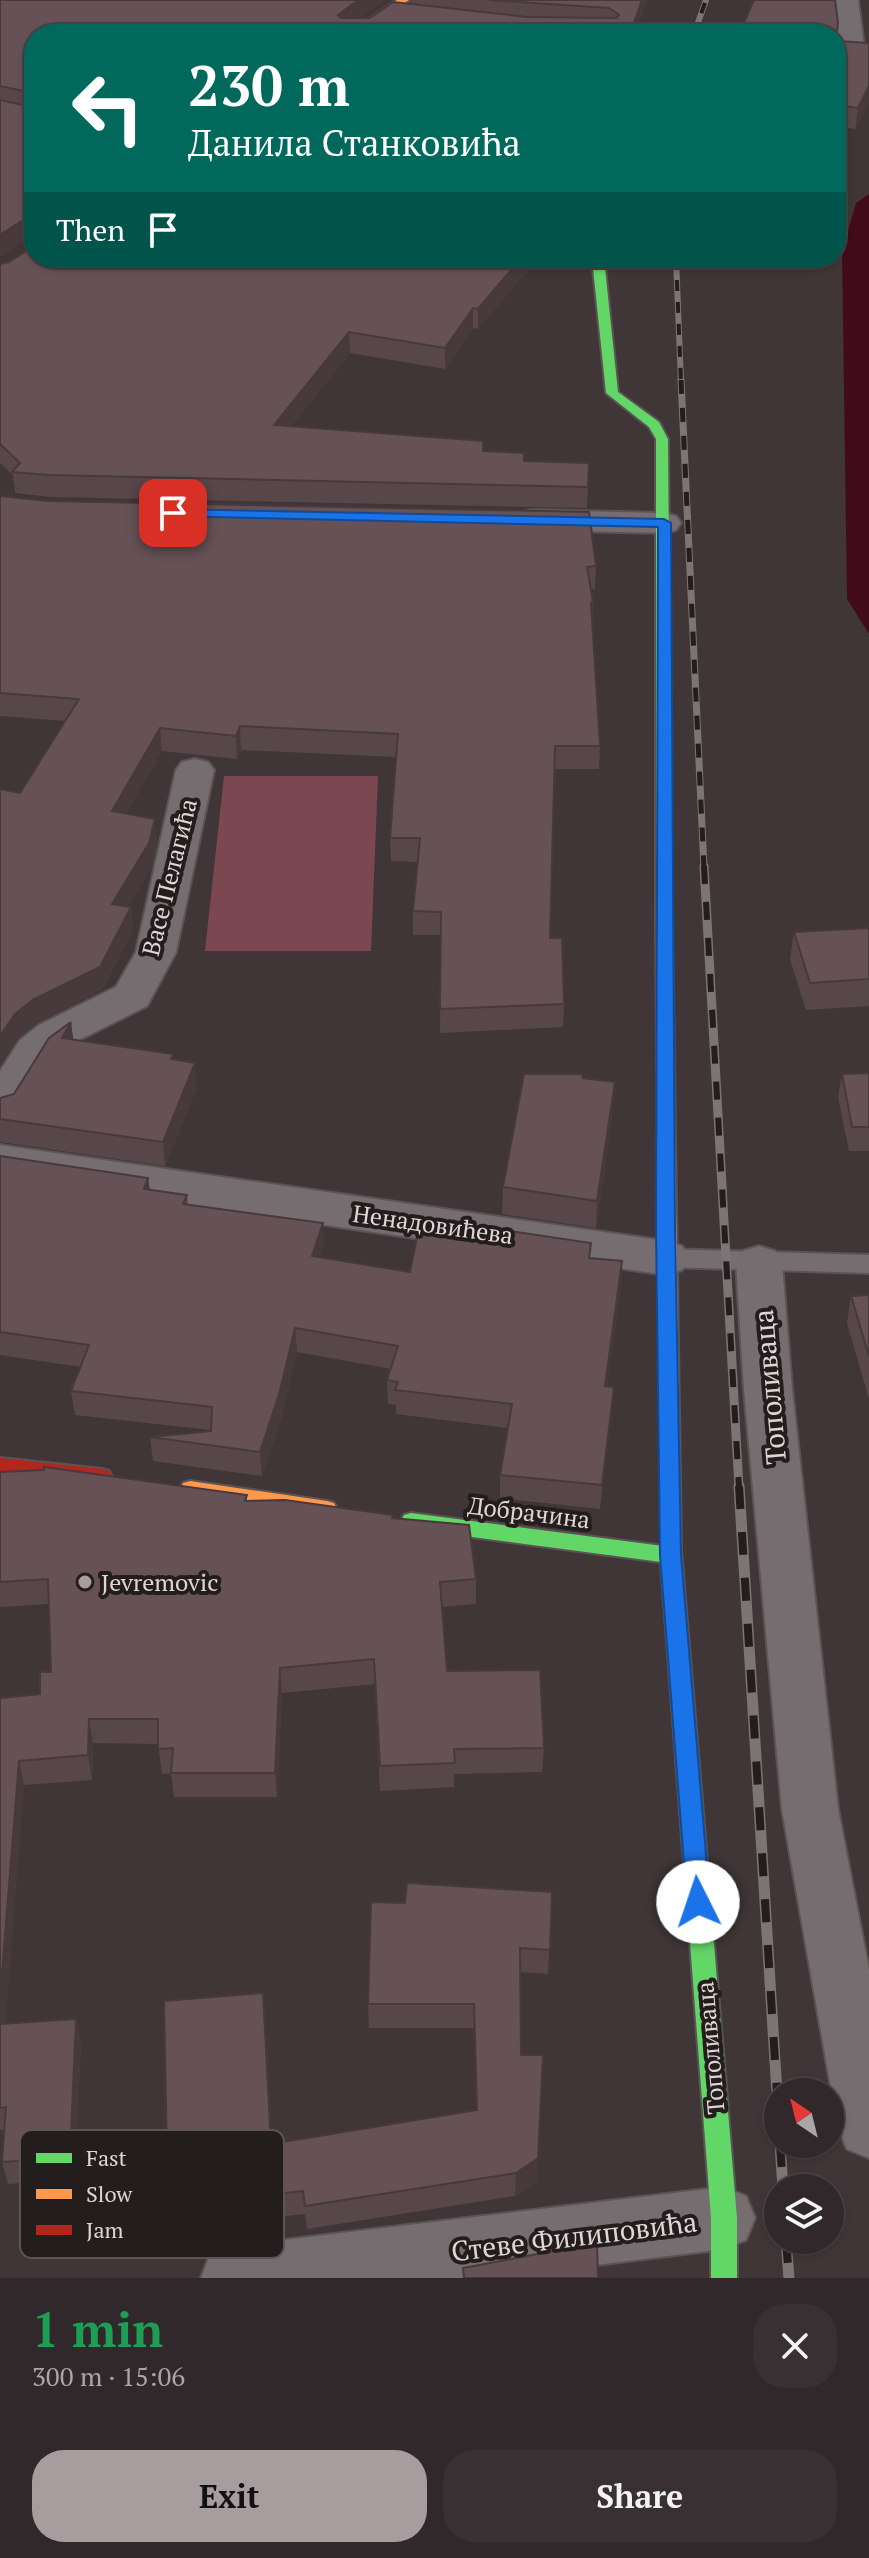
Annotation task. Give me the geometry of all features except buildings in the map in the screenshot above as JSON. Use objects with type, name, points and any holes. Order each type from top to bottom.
[{"type":"street","points":[[846,0],[852,54],[846,53]]},
{"type":"street","points":[[371,24],[398,9]]},
{"type":"street","name":"Тополиваца","points":[[599,268],[612,393],[660,431],[664,523],[666,1258],[671,1555],[724,2218],[724,2278]]},
{"type":"street","points":[[507,520],[664,523]]},
{"type":"street","name":"Васе Пелагића","points":[[0,1105],[35,1050],[54,1035],[132,996],[156,952],[195,770]]},
{"type":"street","name":"Ненадовићева","points":[[0,1161],[666,1258]]},
{"type":"street","name":"Тополиваца","points":[[759,1263],[768,1389],[810,1809],[869,2128]]},
{"type":"street","points":[[0,1466],[125,1480]]},
{"type":"street","points":[[169,1486],[351,1512]]},
{"type":"street","name":"Добрачина","points":[[396,1519],[671,1555]]},
{"type":"street","name":"Стеве Филиповића","points":[[233,2278],[724,2218]]},
{"type":"lane","name":"Ненадовићева","points":[[666,1258],[869,1264]]},
{"type":"shaded area","points":[[869,194],[869,634],[847,599],[842,268],[846,268],[846,238],[856,203]]},
{"type":"shaded area","points":[[224,776],[378,776],[371,951],[205,951]]},
{"type":"railway","points":[[698,24],[706,0]]},
{"type":"railway","points":[[676,268],[681,382]]},
{"type":"railway","points":[[681,380],[704,868]]},
{"type":"railway","points":[[704,866],[739,1488]]},
{"type":"railway","points":[[739,1486],[776,2078]]},
{"type":"railway","points":[[781,2158],[782,2174]]},
{"type":"railway","points":[[787,2254],[789,2278]]},
{"type":"traffic: fast","points":[[599,268],[612,393],[654,425],[662,439],[664,925]]},
{"type":"traffic: fast","points":[[411,1521],[671,1555]]},
{"type":"traffic: fast","points":[[671,1551],[724,2218],[724,2278]]},
{"type":"traffic: slow","points":[[368,24],[404,0]]},
{"type":"traffic: slow","points":[[664,925],[671,1551]]},
{"type":"traffic: slow","points":[[190,1489],[327,1509]]},
{"type":"traffic: jam","points":[[0,1466],[102,1477]]},
{"type":"place","name":"Jevremovic","points":[[85,1582]]},
{"type":"route","points":[[173,513],[664,523],[666,1226],[671,1555],[698,1902]]}]
